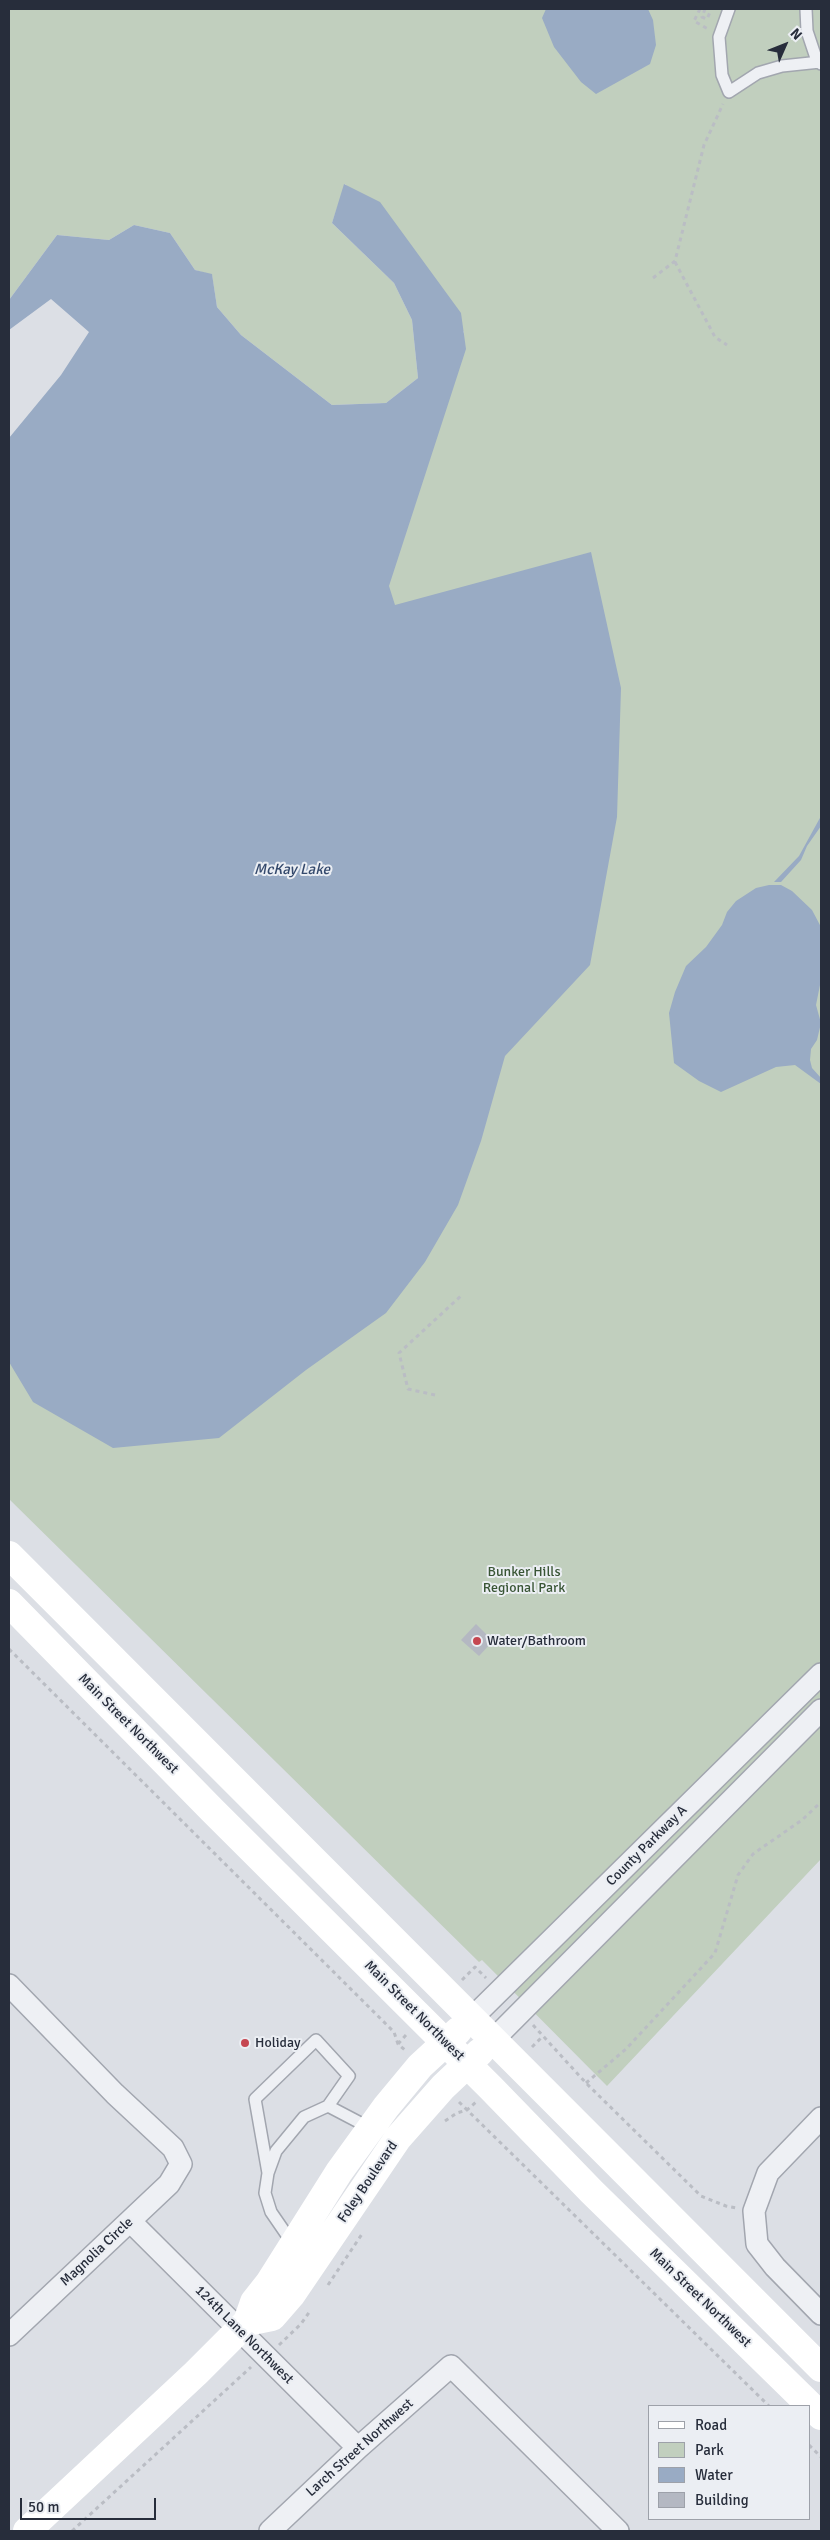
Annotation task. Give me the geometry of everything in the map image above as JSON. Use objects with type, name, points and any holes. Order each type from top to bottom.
[{"type":"main road","points":[[9,1555],[821,2368]]},
{"type":"main road","name":"Main Street Northwest","points":[[9,1603],[205,1803],[468,2064],[592,2192],[810,2405]]},
{"type":"main road","name":"Foley Boulevard","points":[[27,2531],[196,2373],[243,2326],[254,2302],[269,2283],[339,2172],[370,2128],[420,2066],[472,2018]]},
{"type":"main road","name":"Foley Boulevard","points":[[243,2326],[272,2317],[292,2294],[398,2138],[437,2093],[494,2040]]},
{"type":"main road","name":"Main Street Northwest","points":[[810,2405],[821,2416]]},
{"type":"street","name":"County Parkway A","points":[[472,2018],[821,1674]]},
{"type":"street","name":"County Parkway A","points":[[494,2040],[821,1710]]},
{"type":"street","name":"Magnolia Circle","points":[[9,1985],[116,2094],[173,2148],[181,2164],[169,2184],[9,2335]]},
{"type":"street","points":[[821,2118],[768,2173],[754,2211],[757,2244],[774,2267],[821,2314]]},
{"type":"street","name":"124th Lane Northwest","points":[[130,2221],[243,2326],[267,2357],[358,2448]]},
{"type":"street","name":"Larch Street Northwest","points":[[270,2531],[358,2448],[451,2366],[618,2531]]},
{"type":"lane","points":[[729,9],[719,38],[722,75],[729,92],[758,72],[782,66],[821,63]]},
{"type":"lane","points":[[806,9],[807,31],[816,58],[821,63]]},
{"type":"lane","points":[[268,2173],[254,2099],[316,2040],[349,2076],[328,2106],[304,2117],[276,2151],[268,2173],[265,2193],[271,2212],[293,2244]]},
{"type":"lane","points":[[328,2106],[370,2128]]},
{"type":"path","points":[[700,9],[694,22],[709,29]]},
{"type":"path","points":[[706,9],[702,17],[707,19],[712,9]]},
{"type":"path","points":[[653,278],[675,261],[704,145],[729,92]]},
{"type":"path","points":[[675,261],[716,337],[727,345]]},
{"type":"path","points":[[435,1395],[408,1389],[399,1353],[463,1294]]},
{"type":"path","points":[[9,1649],[394,2032],[398,2044]]},
{"type":"path","points":[[586,2083],[626,2049],[715,1953],[738,1875],[753,1854],[802,1820],[821,1802]]},
{"type":"path","points":[[542,2037],[701,2196],[726,2206],[754,2211]]},
{"type":"path","points":[[467,2110],[768,2405]]},
{"type":"path","points":[[72,2531],[244,2370],[267,2357]]},
{"type":"path","points":[[810,2446],[821,2457]]},
{"type":"green space","name":"Bunker Hills Regional Park","points":[[9,9],[821,9],[821,1859],[607,2086],[482,1960],[479,1962],[9,1499],[9,1101],[464,332],[345,184],[332,223],[394,283],[412,320],[418,378],[386,403],[332,405],[241,335],[217,307],[212,275],[195,270],[170,233],[134,225],[109,240],[57,235],[9,300]]},
{"type":"water","points":[[546,9],[648,9],[653,20],[656,45],[650,64],[596,94],[581,82],[554,47],[542,18]]},
{"type":"water","name":"McKay Lake","points":[[344,184],[380,202],[461,313],[466,349],[389,586],[395,605],[591,552],[621,688],[617,817],[590,965],[505,1056],[481,1141],[458,1205],[425,1262],[386,1313],[306,1370],[219,1438],[113,1448],[33,1402],[9,1362],[9,438],[61,375],[89,332],[51,299],[9,330],[9,300],[57,235],[109,240],[134,225],[170,233],[195,270],[212,274],[217,307],[241,335],[332,405],[386,403],[418,378],[412,320],[394,283],[332,223]]},
{"type":"water","points":[[821,816],[821,826],[807,846],[801,860],[781,882],[774,882],[799,856]]},
{"type":"water","points":[[781,885],[792,891],[812,910],[821,927],[821,980],[816,1005],[821,1023],[817,1040],[811,1049],[810,1060],[812,1068],[821,1078],[821,1084],[795,1065],[776,1067],[721,1092],[699,1081],[674,1063],[669,1013],[675,992],[686,966],[706,947],[722,925],[727,912],[736,901],[756,888]]},
{"type":"building","name":"Water/Bathroom","points":[[476,1624],[493,1641],[479,1656],[461,1640]]},
{"type":"place","name":"Water/Bathroom","points":[[477,1641]]},
{"type":"place","name":"Holiday","points":[[245,2043]]}]
